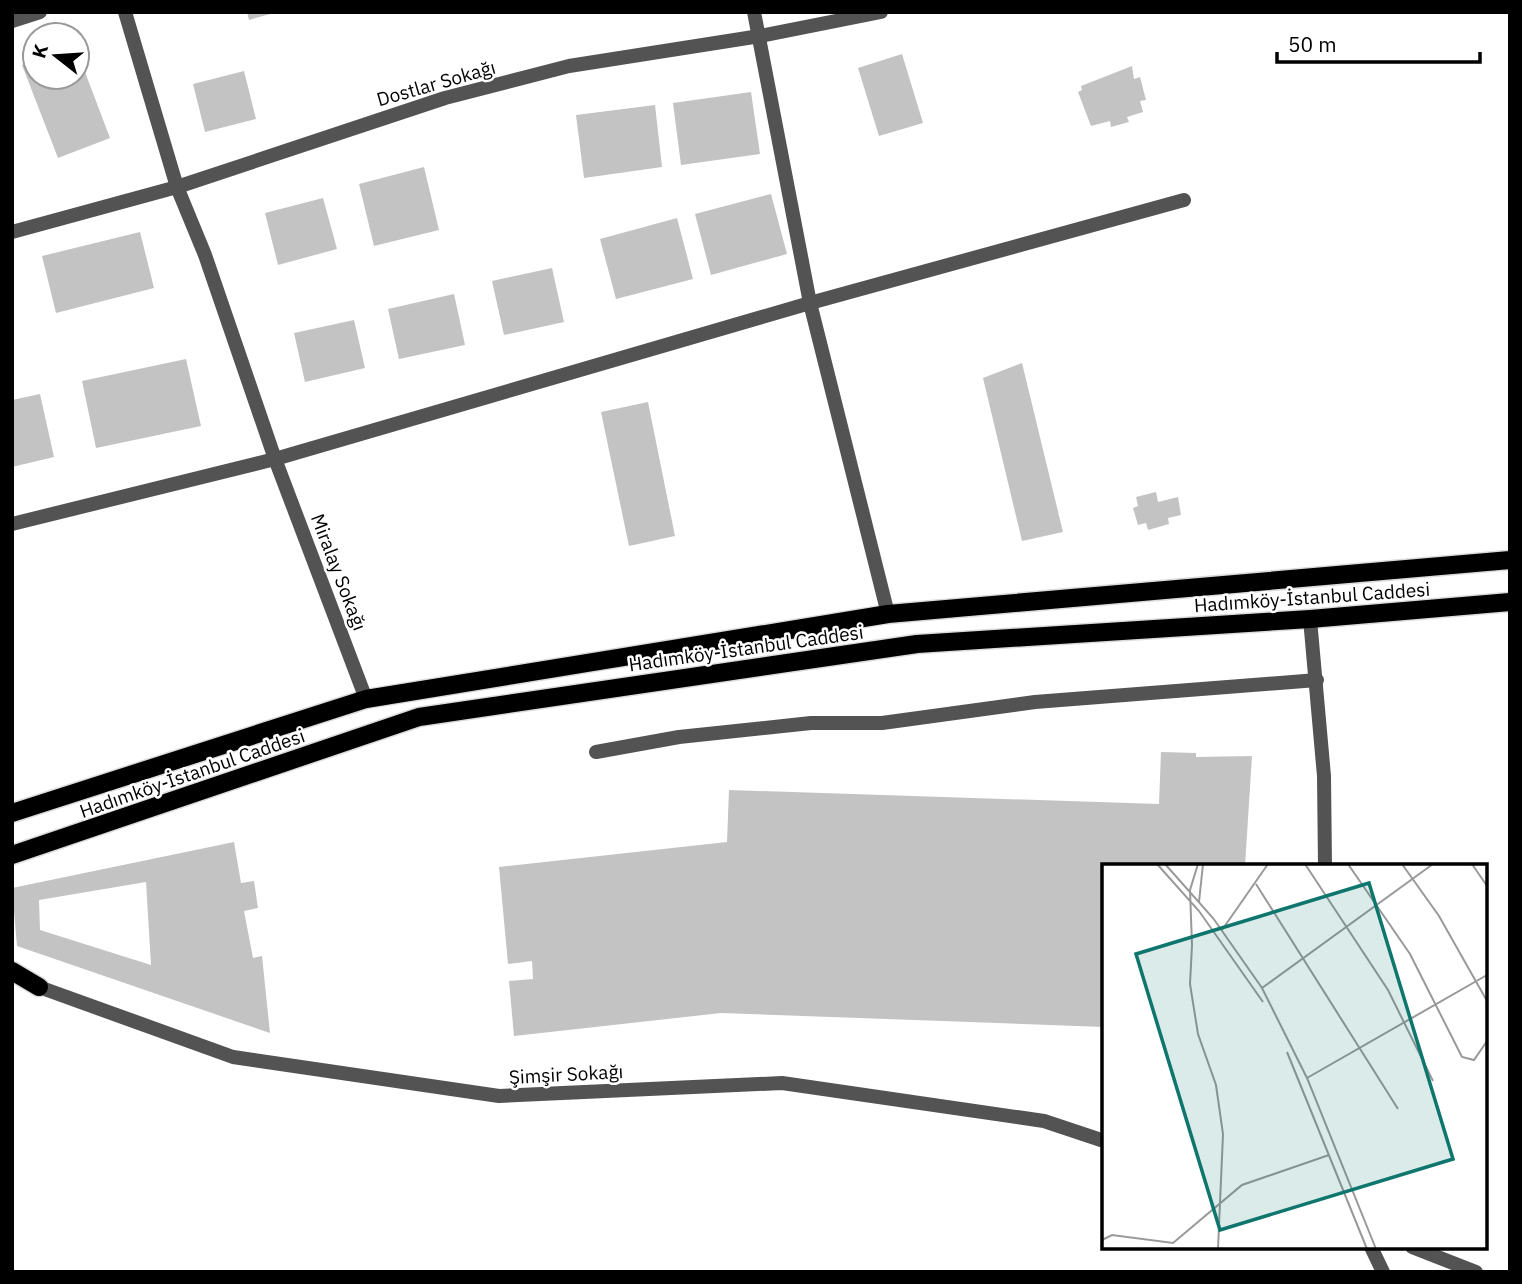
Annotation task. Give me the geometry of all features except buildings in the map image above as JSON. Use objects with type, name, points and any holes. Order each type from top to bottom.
[{"type":"main road","name":"Hadımköy-İstanbul Caddesi","points":[[12,813],[366,699],[888,614],[1510,560]]},
{"type":"main road","name":"Hadımköy-İstanbul Caddesi","points":[[12,855],[419,717],[917,644],[1310,619],[1510,602]]},
{"type":"main road","points":[[12,971],[39,987]]},
{"type":"main road","points":[[12,985],[39,987]]},
{"type":"street","points":[[12,21],[40,12]]},
{"type":"street","name":"Miralay Sokağı","points":[[125,12],[177,187],[205,255],[275,459],[366,699]]},
{"type":"street","points":[[754,12],[810,303],[888,614]]},
{"type":"street","name":"Dostlar Sokağı","points":[[12,232],[177,187],[445,98],[569,66],[760,36],[881,12]]},
{"type":"street","points":[[12,524],[275,459],[810,303],[1184,200]]},
{"type":"street","points":[[1310,619],[1324,776],[1325,864]]},
{"type":"street","points":[[596,752],[679,737],[811,723],[881,723],[1035,702],[1317,680]]},
{"type":"street","name":"Şimşir Sokağı","points":[[39,987],[233,1057],[486,1094],[782,1083],[1044,1121],[1102,1140]]},
{"type":"street","points":[[1372,1249],[1383,1272]]},
{"type":"street","points":[[1417,1249],[1476,1272]]}]
